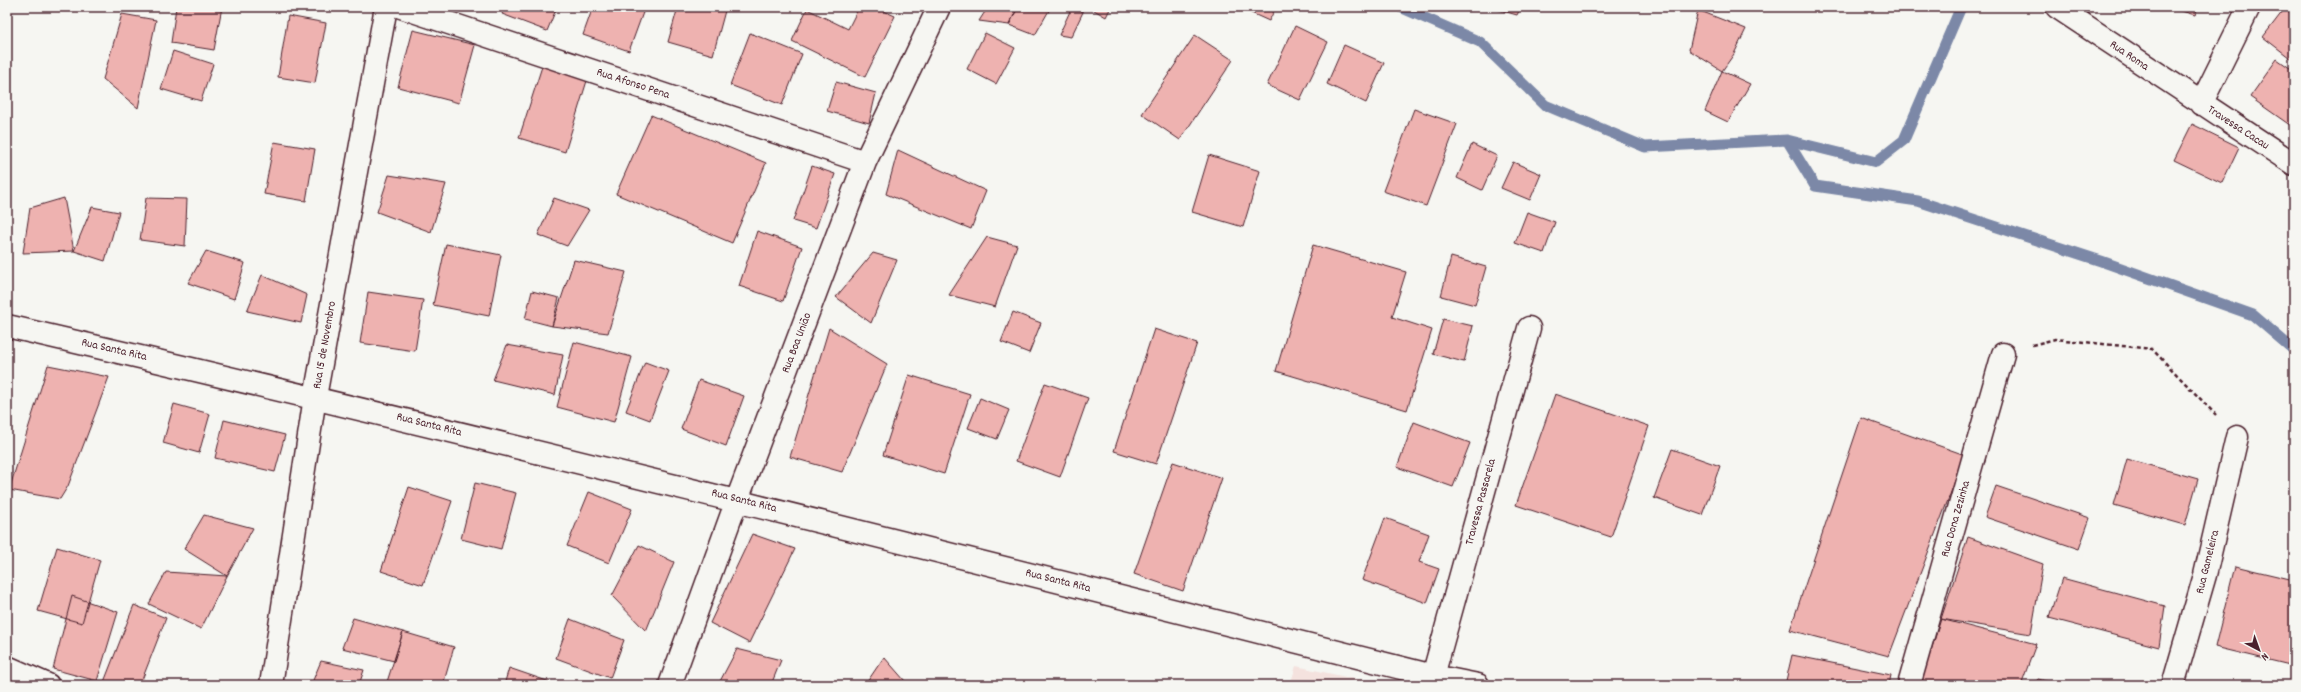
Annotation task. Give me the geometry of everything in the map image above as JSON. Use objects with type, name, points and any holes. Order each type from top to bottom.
[{"type":"street","name":"Rua 15 de Novembro","points":[[271,685],[315,397],[386,7]]},
{"type":"street","name":"Rua Afonso Pena","points":[[401,7],[866,162]]},
{"type":"street","name":"Rua Boa União","points":[[670,685],[737,500],[866,162],[939,7]]},
{"type":"street","name":"Rua Roma","points":[[2057,7],[2202,104]]},
{"type":"street","points":[[2202,104],[2249,7]]},
{"type":"street","name":"Travessa Cacau","points":[[2202,104],[2234,123],[2294,164]]},
{"type":"street","name":"Rua Santa Rita","points":[[7,326],[315,397],[737,500],[1433,676],[1478,685]]},
{"type":"street","name":"Travessa Passarela","points":[[1433,676],[1529,328]]},
{"type":"street","name":"Rua Dona Zezinha","points":[[1909,685],[2003,354]]},
{"type":"street","name":"Rua Gameleira","points":[[2173,685],[2206,575],[2237,437]]},
{"type":"street","points":[[7,668],[48,685]]},
{"type":"path","points":[[2003,354],[2055,339],[2152,349],[2237,437]]},
{"type":"shaded area","points":[[1296,666],[1382,685],[1290,685]]},
{"type":"building","points":[[176,7],[222,7],[214,50],[171,43]]},
{"type":"building","points":[[505,7],[557,7],[547,31],[502,14]]},
{"type":"building","points":[[593,7],[645,7],[629,51],[583,35]]},
{"type":"building","points":[[678,7],[726,7],[713,55],[668,42]]},
{"type":"building","points":[[859,7],[875,7],[895,16],[865,77],[792,41],[807,9],[848,29]]},
{"type":"building","points":[[988,7],[1018,7],[1009,25],[979,21]]},
{"type":"building","points":[[1018,7],[1051,7],[1035,35],[1009,25]]},
{"type":"building","points":[[1072,7],[1083,12],[1071,37],[1059,35]]},
{"type":"building","points":[[1089,7],[1111,7],[1106,17]]},
{"type":"building","points":[[1238,7],[1276,7],[1269,21]]},
{"type":"building","points":[[1489,7],[1521,7],[1517,15]]},
{"type":"building","points":[[2168,7],[2198,7],[2195,15]]},
{"type":"building","points":[[2286,7],[2294,7],[2294,61],[2263,37]]},
{"type":"building","points":[[1698,10],[1746,29],[1734,54],[1722,71],[1689,50]]},
{"type":"building","points":[[122,14],[156,20],[138,108],[103,79]]},
{"type":"building","points":[[288,16],[326,23],[315,83],[278,77]]},
{"type":"building","points":[[1295,26],[1328,42],[1300,100],[1267,85]]},
{"type":"building","points":[[413,30],[475,45],[459,103],[398,87]]},
{"type":"building","points":[[750,33],[802,54],[782,105],[730,85]]},
{"type":"building","points":[[985,33],[1015,48],[996,84],[967,69]]},
{"type":"building","points":[[1195,35],[1233,60],[1180,140],[1142,114]]},
{"type":"building","points":[[1344,45],[1384,63],[1366,103],[1327,84]]},
{"type":"building","points":[[173,51],[213,64],[201,101],[161,89]]},
{"type":"building","points":[[545,57],[590,71],[565,152],[519,138]]},
{"type":"building","points":[[2277,59],[2294,71],[2294,128],[2250,97]]},
{"type":"building","points":[[1722,71],[1750,84],[1728,122],[1705,111]]},
{"type":"building","points":[[836,82],[876,93],[869,123],[827,111]]},
{"type":"building","points":[[1414,109],[1457,124],[1426,206],[1383,191]]},
{"type":"building","points":[[651,115],[766,163],[732,243],[616,194]]},
{"type":"building","points":[[2192,124],[2239,147],[2222,183],[2174,160]]},
{"type":"building","points":[[274,142],[315,149],[306,201],[264,194]]},
{"type":"building","points":[[1472,144],[1497,156],[1482,190],[1457,178]]},
{"type":"building","points":[[898,150],[986,191],[971,229],[886,194]]},
{"type":"building","points":[[1209,155],[1260,171],[1243,227],[1192,212]]},
{"type":"building","points":[[1513,162],[1541,174],[1530,200],[1501,188]]},
{"type":"building","points":[[812,166],[835,174],[816,228],[793,221]]},
{"type":"building","points":[[389,175],[446,184],[431,232],[377,212]]},
{"type":"building","points":[[64,198],[74,251],[23,253],[30,208]]},
{"type":"building","points":[[146,198],[187,199],[185,246],[140,240]]},
{"type":"building","points":[[554,198],[589,210],[567,246],[538,235]]},
{"type":"building","points":[[92,207],[119,212],[105,261],[74,251]]},
{"type":"building","points":[[1527,212],[1555,222],[1544,253],[1515,243]]},
{"type":"building","points":[[757,231],[802,247],[783,301],[739,286]]},
{"type":"building","points":[[987,237],[1017,245],[995,307],[949,295]]},
{"type":"building","points":[[446,244],[501,255],[489,316],[433,305]]},
{"type":"building","points":[[1313,245],[1406,272],[1392,317],[1432,330],[1407,410],[1276,371]]},
{"type":"building","points":[[206,251],[245,263],[234,299],[188,283]]},
{"type":"building","points":[[873,253],[897,260],[871,323],[836,297]]},
{"type":"building","points":[[1451,257],[1486,267],[1475,305],[1441,296]]},
{"type":"building","points":[[574,260],[626,272],[608,333],[552,326]]},
{"type":"building","points":[[262,275],[307,295],[301,323],[247,311]]},
{"type":"building","points":[[532,291],[559,298],[552,326],[525,319]]},
{"type":"building","points":[[368,292],[423,300],[415,351],[360,343]]},
{"type":"building","points":[[1013,312],[1041,323],[1029,353],[1001,342]]},
{"type":"building","points":[[1443,319],[1473,326],[1464,362],[1433,354]]},
{"type":"building","points":[[829,328],[887,364],[842,472],[790,457]]},
{"type":"building","points":[[1154,329],[1197,343],[1156,464],[1114,451]]},
{"type":"building","points":[[574,342],[632,357],[614,422],[557,407]]},
{"type":"building","points":[[507,345],[563,355],[555,395],[493,380]]},
{"type":"building","points":[[645,362],[669,371],[650,420],[626,411]]},
{"type":"building","points":[[48,365],[109,377],[68,486],[60,499],[9,490]]},
{"type":"building","points":[[909,375],[970,394],[944,474],[883,455]]},
{"type":"building","points":[[699,380],[744,396],[726,446],[681,429]]},
{"type":"building","points":[[1045,383],[1088,398],[1060,477],[1016,461]]},
{"type":"building","points":[[1555,394],[1649,426],[1611,537],[1516,505]]},
{"type":"building","points":[[980,398],[1009,410],[997,439],[968,428]]},
{"type":"building","points":[[174,404],[210,414],[199,453],[163,443]]},
{"type":"building","points":[[1861,418],[1965,455],[1889,656],[1790,630]]},
{"type":"building","points":[[224,420],[285,435],[275,472],[215,458]]},
{"type":"building","points":[[1414,422],[1470,443],[1453,487],[1397,467]]},
{"type":"building","points":[[1672,449],[1720,466],[1702,515],[1654,498]]},
{"type":"building","points":[[2127,459],[2198,479],[2185,525],[2114,505]]},
{"type":"building","points":[[1173,462],[1222,478],[1183,591],[1134,574]]},
{"type":"building","points":[[475,483],[516,493],[501,549],[461,539]]},
{"type":"building","points":[[1996,486],[2090,518],[2079,549],[1985,517]]},
{"type":"building","points":[[409,487],[452,501],[423,585],[381,571]]},
{"type":"building","points":[[589,492],[632,509],[609,563],[567,546]]},
{"type":"building","points":[[204,515],[253,528],[227,576],[184,549]]},
{"type":"building","points":[[1385,518],[1429,534],[1419,562],[1439,569],[1427,603],[1362,580]]},
{"type":"building","points":[[752,534],[795,549],[749,643],[710,623]]},
{"type":"building","points":[[1968,537],[2043,564],[2031,634],[1941,619]]},
{"type":"building","points":[[639,545],[674,562],[646,631],[612,596]]},
{"type":"building","points":[[57,547],[100,560],[82,623],[38,611]]},
{"type":"building","points":[[2235,566],[2294,580],[2294,666],[2215,647]]},
{"type":"building","points":[[166,572],[227,576],[201,629],[149,604]]},
{"type":"building","points":[[2062,578],[2165,606],[2159,647],[2049,618]]},
{"type":"building","points":[[72,596],[118,612],[97,681],[53,669]]},
{"type":"building","points":[[134,605],[166,618],[140,685],[104,682]]},
{"type":"building","points":[[353,618],[403,632],[394,661],[342,648]]},
{"type":"building","points":[[570,619],[624,640],[610,678],[556,658]]},
{"type":"building","points":[[1941,619],[2036,644],[2021,685],[1920,685]]},
{"type":"building","points":[[403,632],[454,647],[443,685],[386,685]]},
{"type":"building","points":[[737,649],[781,660],[771,685],[718,685]]},
{"type":"building","points":[[1792,655],[1891,675],[1889,685],[1785,685]]},
{"type":"building","points":[[884,657],[905,681],[903,685],[865,685]]},
{"type":"building","points":[[321,661],[364,670],[359,685],[311,685]]},
{"type":"building","points":[[509,668],[550,682],[549,685],[504,685]]},
{"type":"building","points":[[2038,679],[2061,685],[2035,685]]},
{"type":"waterway","points":[[1400,7],[1480,42],[1545,105],[1645,147],[1787,140],[1815,186],[1918,201],[2101,261],[2253,315],[2294,350]]},
{"type":"waterway","points":[[1787,140],[1876,162],[1904,140],[1961,7]]}]
